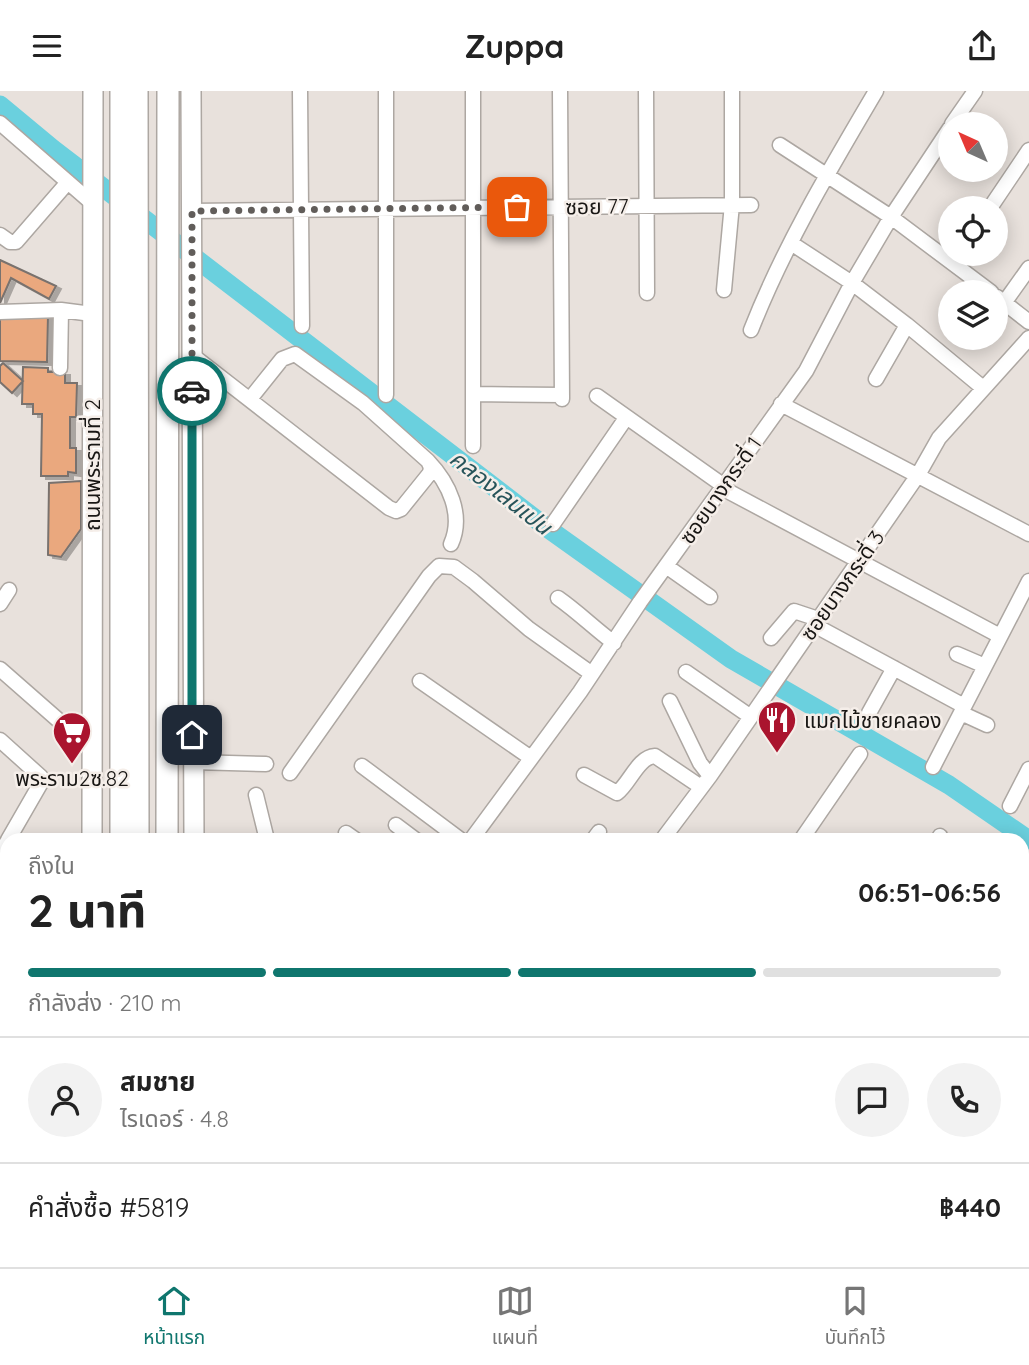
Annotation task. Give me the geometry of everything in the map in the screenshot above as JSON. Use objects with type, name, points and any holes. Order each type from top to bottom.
[{"type":"highway","name":"ถนนพระรามที่ 2","points":[[120,91],[121,833]]},
{"type":"highway","points":[[137,91],[138,833]]},
{"type":"highway","points":[[157,91],[160,833]]},
{"type":"highway","points":[[167,833],[168,91]]},
{"type":"main road","name":"ถนนพระรามที่ 2","points":[[92,833],[93,91]]},
{"type":"main road","points":[[191,91],[194,833]]},
{"type":"street","points":[[300,91],[302,326]]},
{"type":"street","points":[[386,91],[386,395]]},
{"type":"street","points":[[473,91],[473,446]]},
{"type":"street","points":[[473,394],[562,397],[560,91]]},
{"type":"street","points":[[646,91],[647,293]]},
{"type":"street","points":[[724,290],[732,204],[732,91]]},
{"type":"street","name":"ซอยบางกระดี่ 1","points":[[961,112],[975,91]]},
{"type":"street","points":[[751,330],[790,243],[871,93]]},
{"type":"street","points":[[0,123],[68,182],[92,199]]},
{"type":"street","points":[[780,145],[938,246]]},
{"type":"street","name":"ซอยบางกระดี่ 1","points":[[476,833],[806,371],[852,283],[938,146]]},
{"type":"street","points":[[998,196],[1029,150]]},
{"type":"street","points":[[0,235],[10,242],[16,242],[68,182]]},
{"type":"street","name":"ซอย 77","points":[[192,211],[751,205]]},
{"type":"street","points":[[790,243],[852,283],[983,388]]},
{"type":"street","points":[[965,266],[979,280]]},
{"type":"street","points":[[1008,290],[1029,268]]},
{"type":"street","points":[[1008,305],[1029,322]]},
{"type":"street","points":[[0,312],[61,310],[92,314]]},
{"type":"street","points":[[60,368],[61,310]]},
{"type":"street","points":[[876,379],[907,325]]},
{"type":"street","name":"ซอยบางกระดี่ 3","points":[[667,833],[918,475],[939,438],[1029,338]]},
{"type":"street","points":[[250,399],[282,359],[296,354],[363,403],[428,461],[443,478],[455,508],[457,527],[451,544]]},
{"type":"street","points":[[192,355],[389,508],[396,511],[401,509],[430,473],[428,461]]},
{"type":"street","points":[[597,396],[723,487],[1000,636]]},
{"type":"street","points":[[781,404],[1029,534]]},
{"type":"street","points":[[553,524],[626,418]]},
{"type":"street","points":[[290,773],[425,581],[439,566],[454,567],[473,580],[529,629],[592,674]]},
{"type":"street","points":[[667,566],[710,597]]},
{"type":"street","points":[[933,768],[1029,581]]},
{"type":"street","points":[[0,604],[9,590]]},
{"type":"street","points":[[558,598],[614,643]]},
{"type":"street","points":[[771,638],[794,611],[987,725]]},
{"type":"street","points":[[957,654],[985,666]]},
{"type":"street","points":[[869,713],[894,668]]},
{"type":"street","points":[[0,669],[65,726],[91,741]]},
{"type":"street","points":[[686,672],[751,716]]},
{"type":"street","points":[[420,681],[531,758]]},
{"type":"street","points":[[670,701],[700,763],[705,782]]},
{"type":"street","points":[[0,740],[41,777],[42,781],[13,833]]},
{"type":"street","points":[[806,833],[860,754]]},
{"type":"street","points":[[584,775],[617,793],[643,761],[655,756],[705,782]]},
{"type":"street","points":[[192,762],[266,764]]},
{"type":"street","points":[[362,766],[452,833]]},
{"type":"street","points":[[1010,806],[1027,779]]},
{"type":"street","points":[[256,795],[265,833]]},
{"type":"street","points":[[396,825],[407,833]]},
{"type":"building","points":[[0,260],[56,286],[49,299],[11,278],[0,303]]},
{"type":"building","points":[[0,315],[48,315],[47,362],[0,361]]},
{"type":"building","points":[[3,363],[23,381],[12,393],[0,382],[0,366]]},
{"type":"building","points":[[23,367],[65,372],[65,383],[77,383],[76,417],[70,417],[70,448],[76,448],[76,473],[68,472],[68,476],[41,476],[42,414],[33,414],[33,404],[22,404]]},
{"type":"building","points":[[81,481],[81,529],[61,557],[48,555],[49,483]]},
{"type":"waterway","name":"คลองเลนเปน","points":[[0,105],[53,149],[550,530],[731,659],[949,785],[1019,833]]},
{"type":"way so far","points":[[192,391],[192,211],[517,207]]},
{"type":"place","name":"แมกไม้ชายคลอง","points":[[777,754]]},
{"type":"place","name":"พระราม2ซ.82","points":[[72,765]]},
{"type":"route","points":[[192,391],[192,735]]}]
